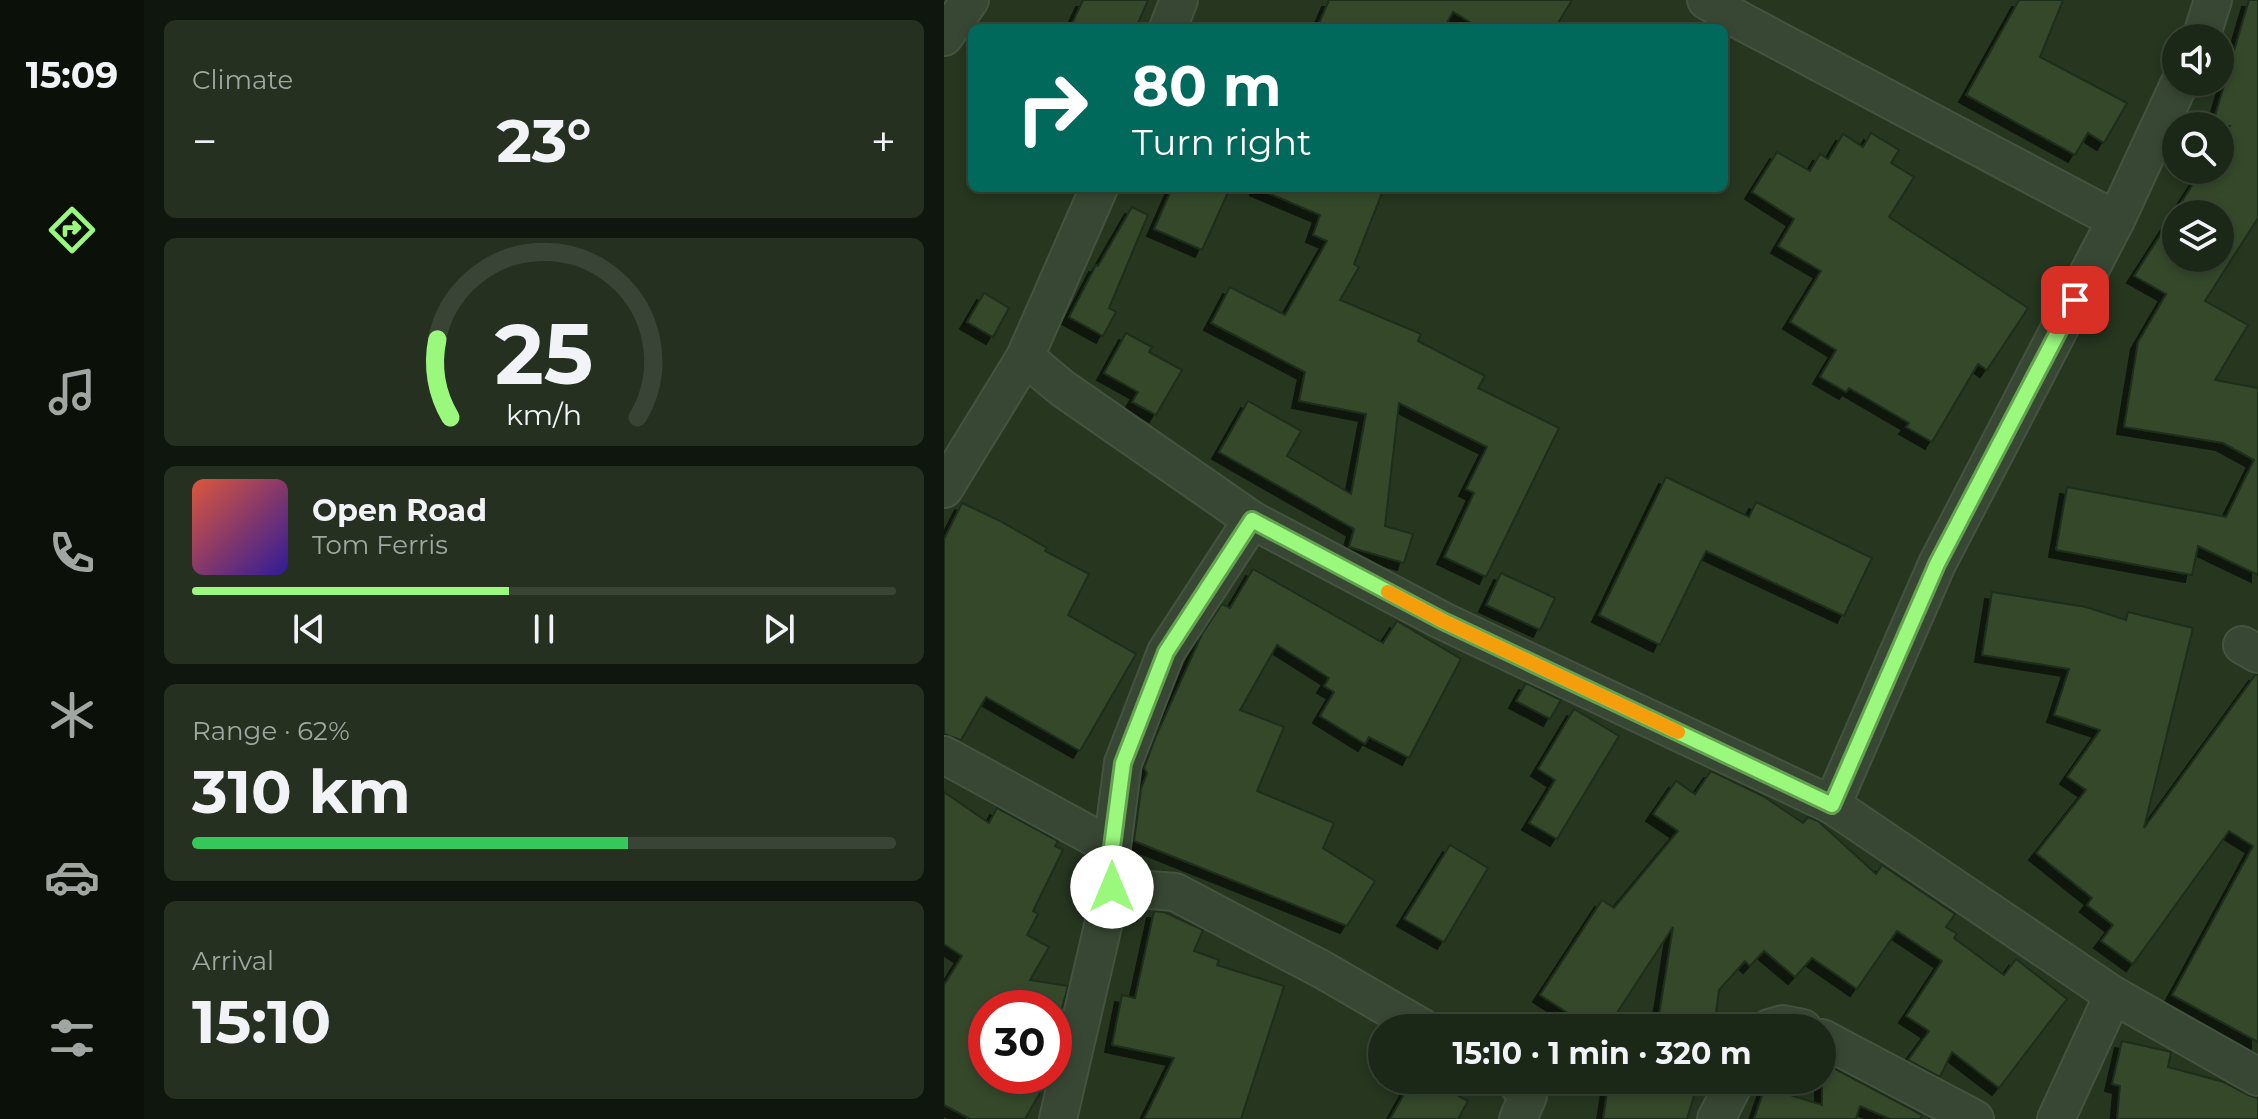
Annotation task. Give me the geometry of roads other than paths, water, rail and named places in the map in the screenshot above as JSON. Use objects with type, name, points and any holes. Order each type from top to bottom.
[{"type":"street","points":[[944,37],[970,0]]},
{"type":"street","points":[[1170,24],[1179,0]]},
{"type":"street","points":[[1706,0],[2116,220]]},
{"type":"street","points":[[2205,24],[2213,0]]},
{"type":"street","points":[[1832,805],[1937,564],[2116,220],[2174,96]]},
{"type":"street","points":[[944,489],[1025,357],[1097,192]]},
{"type":"street","points":[[1025,357],[1062,388],[1252,520],[1443,621],[1832,805],[2113,995],[2258,1077]]},
{"type":"street","points":[[1058,1119],[1112,887],[1112,847],[1123,763],[1166,652],[1252,520]]},
{"type":"street","points":[[944,755],[1112,847]]},
{"type":"street","points":[[1112,887],[1175,892],[1399,1014]]},
{"type":"street","points":[[2056,1119],[2113,995]]},
{"type":"street","points":[[1836,1045],[1975,1119]]},
{"type":"street","points":[[1518,1119],[1526,1094]]},
{"type":"street","points":[[1716,1119],[1729,1094]]}]
